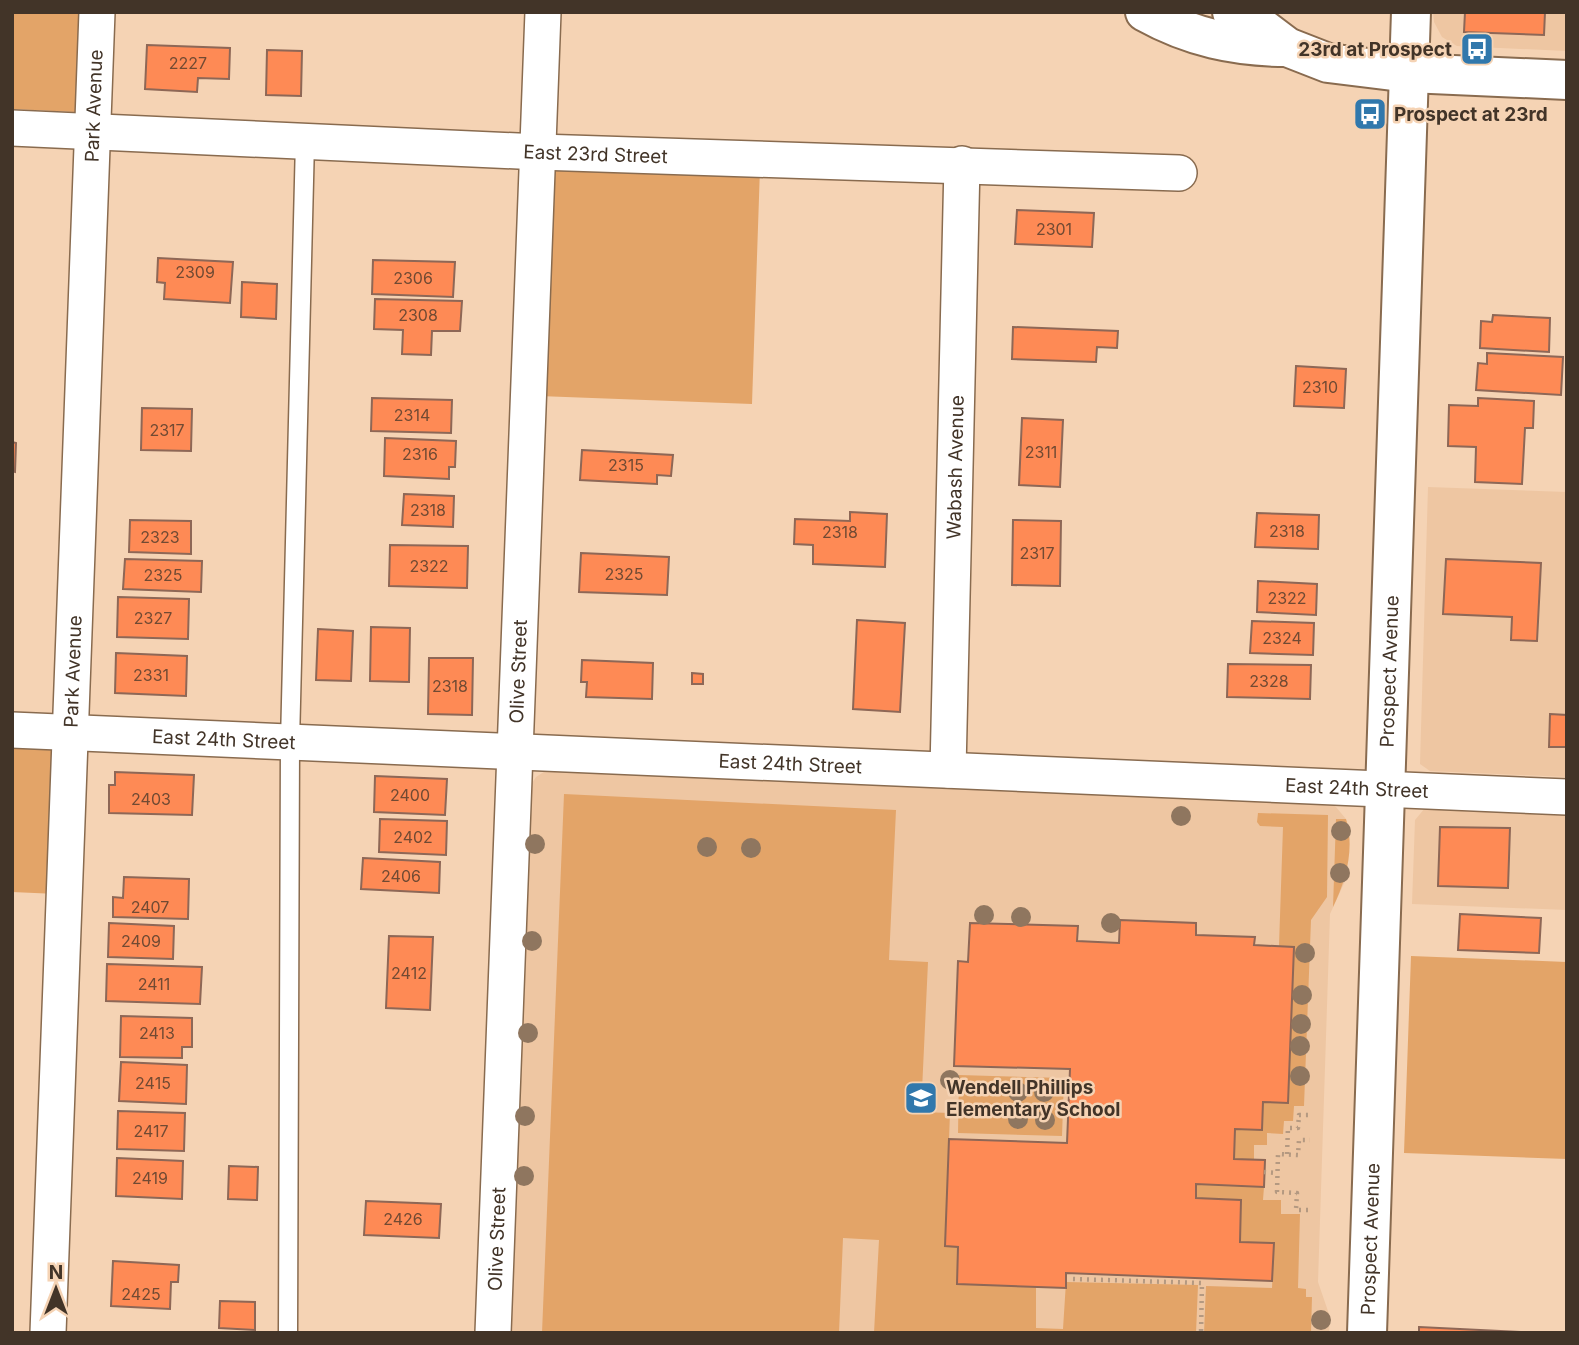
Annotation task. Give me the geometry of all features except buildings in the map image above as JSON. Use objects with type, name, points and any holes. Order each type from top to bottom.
[{"type":"main road","points":[[1145,12],[1170,26],[1216,42],[1251,47],[1287,47]]},
{"type":"main road","points":[[1231,12],[1254,22],[1287,47],[1328,63],[1409,74],[1567,80]]},
{"type":"main road","name":"Prospect Avenue","points":[[1367,1333],[1411,12]]},
{"type":"street","name":"Park Avenue","points":[[48,1333],[97,12]]},
{"type":"street","name":"Olive Street","points":[[493,1333],[543,12]]},
{"type":"street","name":"East 23rd Street","points":[[12,128],[539,152],[1179,173]]},
{"type":"street","name":"Wabash Avenue","points":[[948,770],[962,164]]},
{"type":"street","name":"East 24th Street","points":[[12,730],[1567,797]]},
{"type":"lane","points":[[288,1333],[290,742],[305,142]]},
{"type":"path","points":[[1287,1154],[1288,1128],[1298,1128],[1298,1115],[1312,1115]]},
{"type":"path","points":[[1308,1210],[1296,1210],[1297,1193],[1277,1192],[1277,1173],[1278,1154],[1298,1155],[1298,1140],[1310,1140]]},
{"type":"path","points":[[1264,1172],[1277,1173]]},
{"type":"path","points":[[1073,1279],[1202,1283],[1201,1333]]},
{"type":"shaded area","points":[[12,12],[85,12],[81,107],[75,112],[12,109]]},
{"type":"shaded area","points":[[1433,12],[1567,12],[1567,51],[1457,46],[1442,37],[1434,22]]},
{"type":"shaded area","points":[[559,161],[760,168],[752,404],[539,396],[547,171]]},
{"type":"shaded area","points":[[1428,487],[1567,492],[1567,777],[1430,771],[1420,764]]},
{"type":"shaded area","points":[[12,742],[63,744],[57,894],[12,892]]},
{"type":"shaded area","name":"Wendell Phillips Elementary School","points":[[550,768],[1331,804],[1336,807],[1346,819],[1348,828],[1346,879],[1330,914],[1318,1282],[1330,1317],[1329,1333],[511,1333],[529,788],[536,777]]},
{"type":"shaded area","points":[[564,794],[896,810],[889,960],[928,962],[921,1112],[950,1113],[945,1246],[958,1247],[957,1284],[1036,1287],[1036,1328],[1063,1329],[1066,1282],[1198,1285],[1196,1333],[874,1333],[879,1240],[843,1238],[839,1333],[542,1333]]},
{"type":"shaded area","points":[[1425,808],[1567,812],[1567,910],[1412,904],[1415,820]]},
{"type":"shaded area","points":[[1258,813],[1328,815],[1327,897],[1311,920],[1304,1106],[1294,1106],[1293,1121],[1284,1121],[1283,1134],[1267,1133],[1267,1145],[1254,1145],[1254,1160],[1234,1159],[1235,1129],[1262,1130],[1263,1102],[1288,1103],[1294,947],[1279,946],[1283,827],[1260,826],[1257,822]]},
{"type":"shaded area","points":[[1336,819],[1346,819],[1350,841],[1345,875],[1333,907]]},
{"type":"shaded area","points":[[1411,956],[1567,962],[1567,1159],[1404,1153]]},
{"type":"shaded area","points":[[959,1075],[1064,1078],[1062,1136],[958,1133]]},
{"type":"shaded area","points":[[1196,1184],[1264,1187],[1263,1200],[1281,1200],[1281,1214],[1300,1214],[1298,1288],[1306,1289],[1306,1297],[1312,1297],[1311,1333],[1204,1333],[1206,1286],[1272,1288],[1274,1243],[1240,1242],[1241,1200],[1196,1198]]},
{"type":"place","name":"23rd at Prospect","points":[[1477,49]]},
{"type":"place","name":"Prospect at 23rd","points":[[1370,114]]},
{"type":"place","name":"Wendell Phillips Elementary School","points":[[921,1098]]}]
